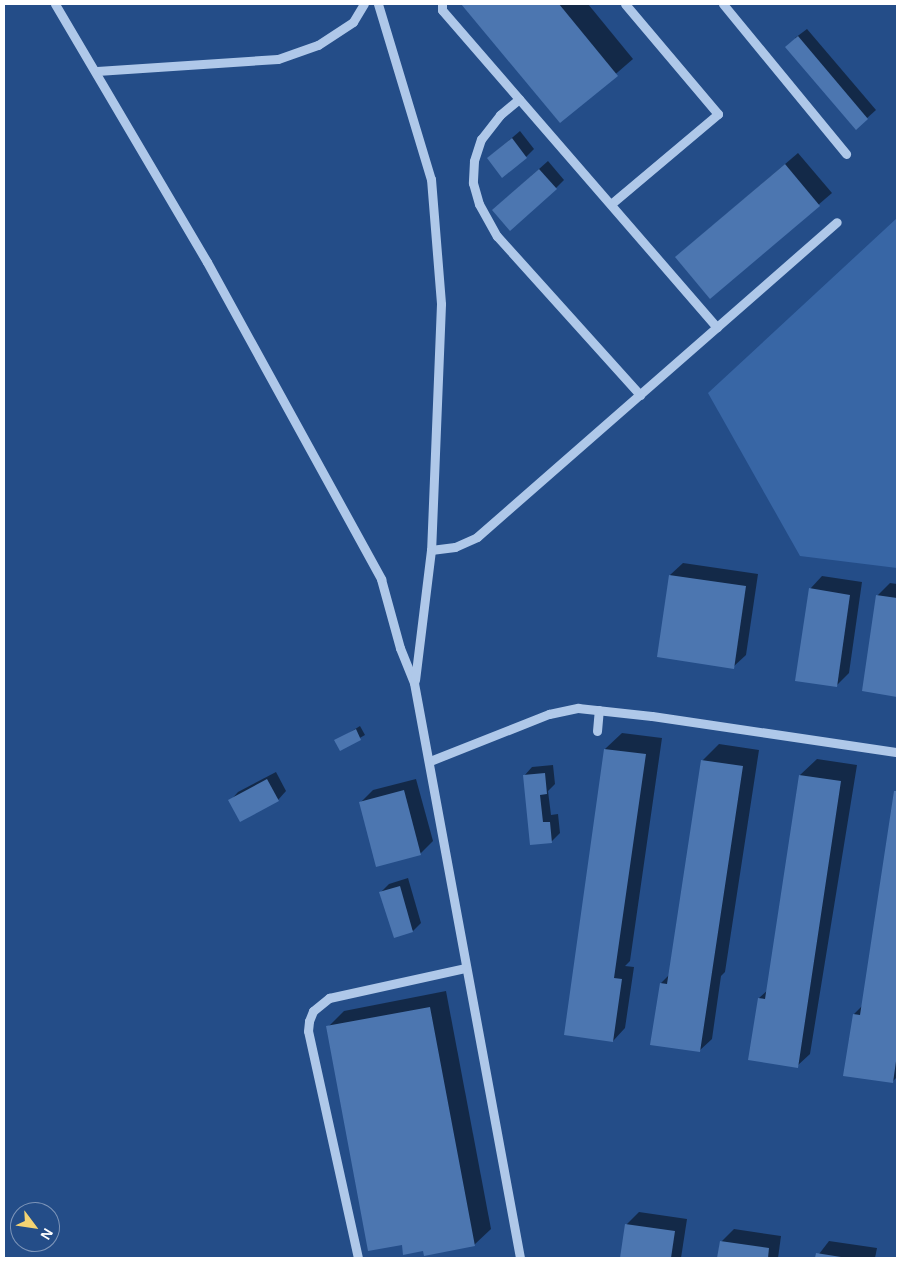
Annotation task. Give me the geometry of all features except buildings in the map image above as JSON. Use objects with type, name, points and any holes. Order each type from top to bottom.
[{"type":"street","points":[[55,4],[97,71],[217,279],[380,579],[400,648],[414,683],[430,761],[520,1258]]},
{"type":"street","points":[[97,71],[278,59],[318,45],[353,22],[364,4]]},
{"type":"street","points":[[378,4],[431,179],[441,304],[431,550],[414,683]]},
{"type":"street","points":[[442,4],[442,10],[717,327]]},
{"type":"street","points":[[611,204],[718,114],[625,4]]},
{"type":"street","points":[[723,4],[846,154]]},
{"type":"street","points":[[519,99],[500,115],[481,139],[474,161],[473,183],[479,204],[497,236],[640,395]]},
{"type":"street","points":[[431,550],[455,547],[478,537],[837,222]]},
{"type":"street","points":[[430,761],[549,714],[578,708],[897,752]]},
{"type":"street","points":[[597,731],[599,710]]},
{"type":"street","points":[[358,1258],[308,1031],[309,1021],[313,1011],[329,998],[466,968]]},
{"type":"shaded area","points":[[897,218],[897,568],[800,556],[708,393]]}]
